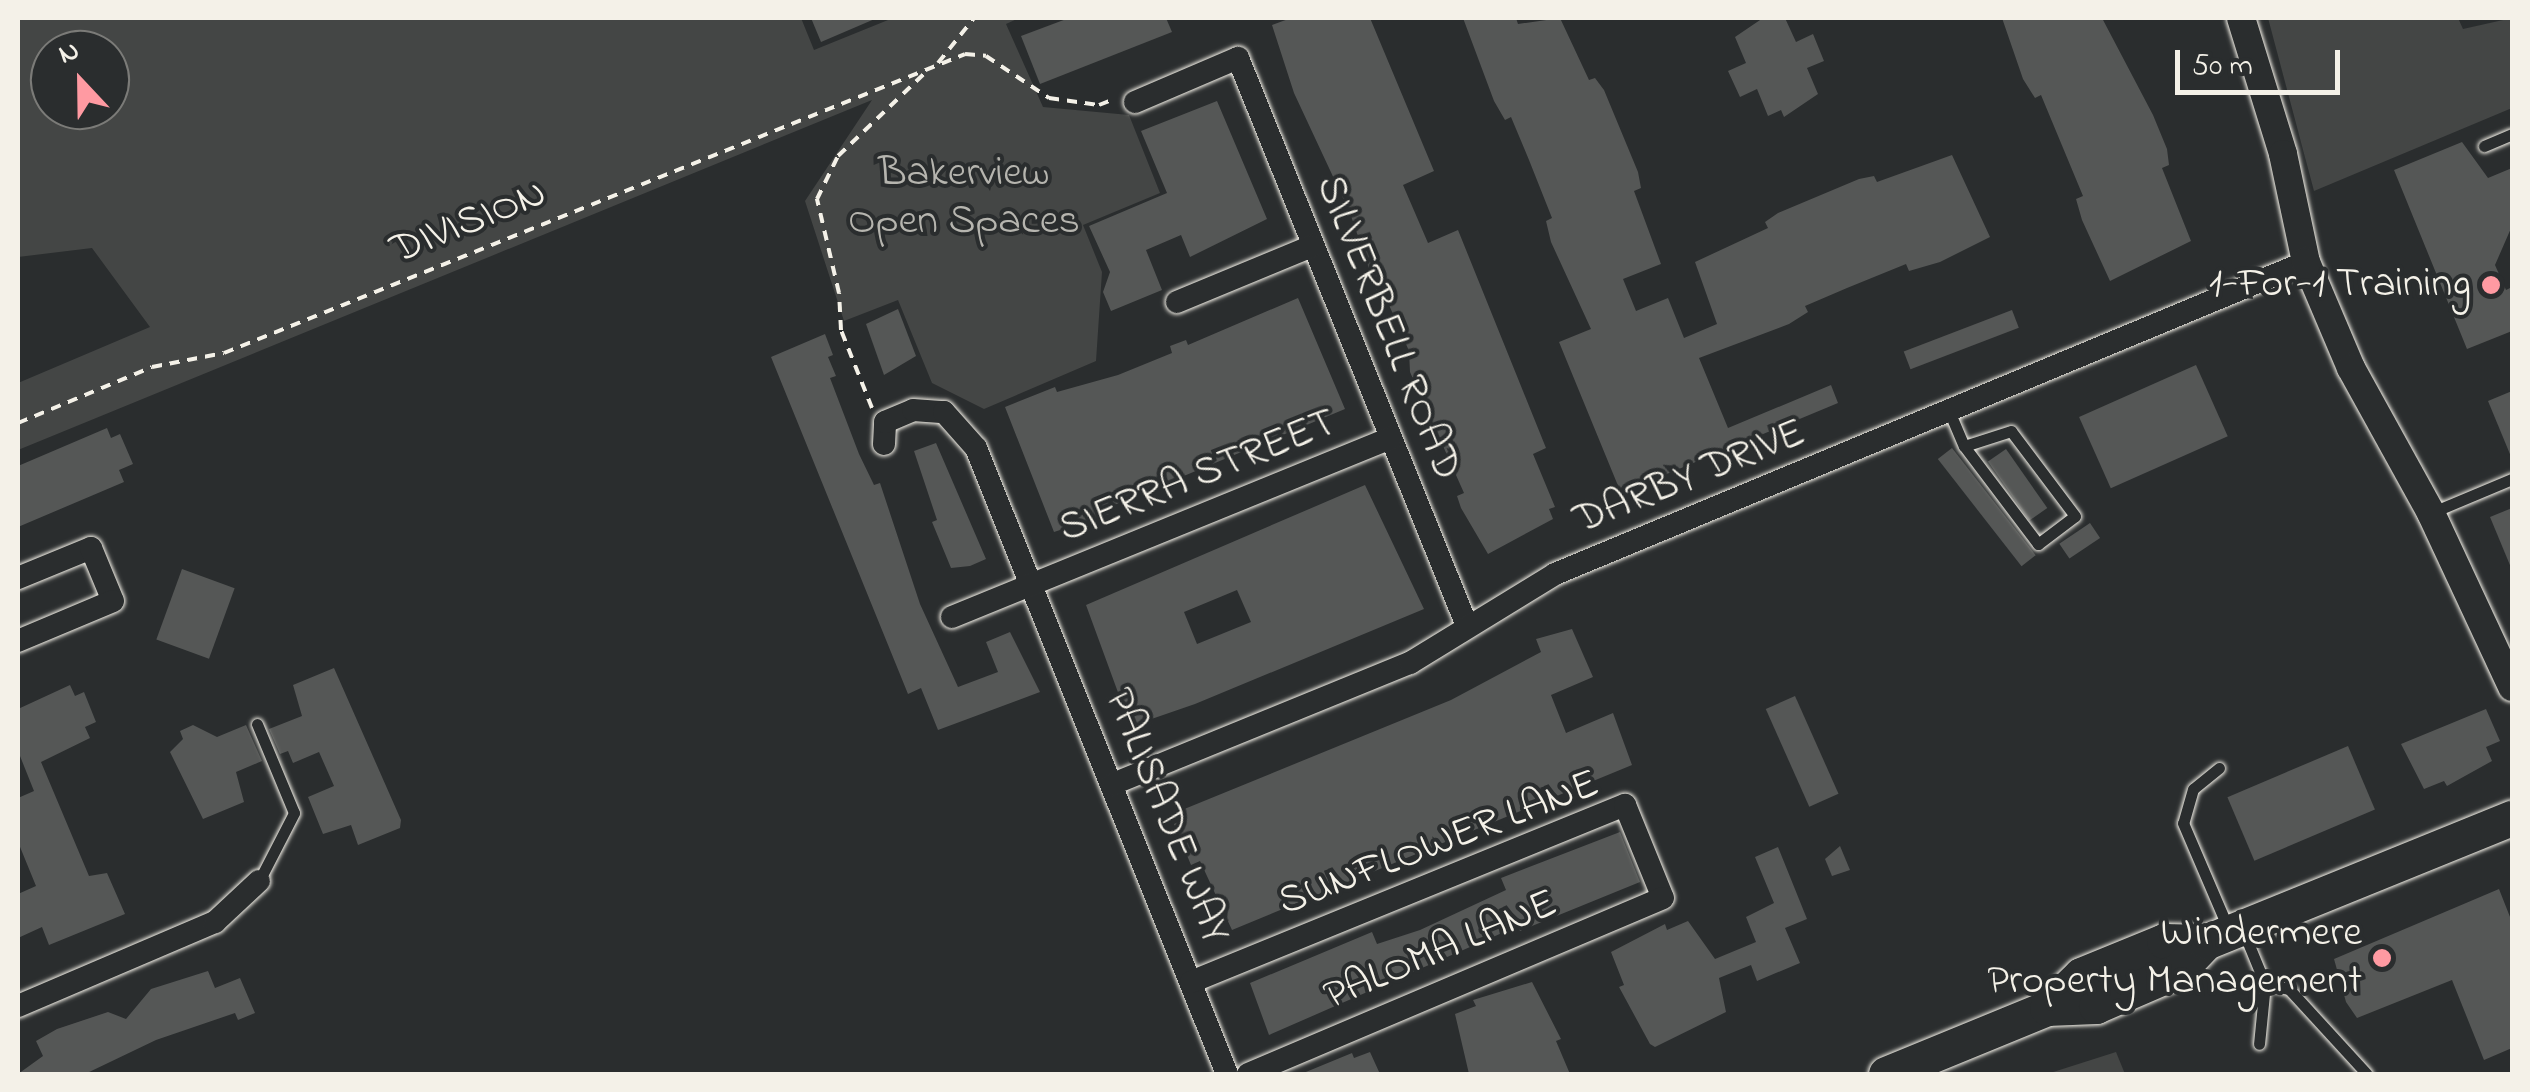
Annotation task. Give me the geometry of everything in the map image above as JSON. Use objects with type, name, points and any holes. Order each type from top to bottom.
[{"type":"main road","points":[[1886,1074],[1939,1059],[2047,1008],[2081,975],[2164,940],[2225,934],[2512,818]]},
{"type":"street","points":[[2240,18],[2283,154],[2306,262],[2351,368],[2430,513],[2512,687]]},
{"type":"street","name":"SILVERBELL ROAD","points":[[1135,102],[1238,58],[1467,626]]},
{"type":"street","points":[[1176,302],[1312,246]]},
{"type":"street","name":"DARBY DRIVE","points":[[1113,784],[1410,663],[1555,574],[2306,262]]},
{"type":"street","name":"PALISADE WAY","points":[[884,433],[913,410],[944,412],[976,448],[1034,584],[1227,1074]]},
{"type":"street","name":"SIERRA STREET","points":[[1034,584],[1391,438]]},
{"type":"street","points":[[18,578],[91,548],[112,601],[18,642]]},
{"type":"street","points":[[952,617],[1034,584]]},
{"type":"street","name":"SUNFLOWER LANE","points":[[1191,982],[1625,806],[1663,898]]},
{"type":"street","points":[[18,1006],[215,922],[259,881]]},
{"type":"street","name":"PALOMA LANE","points":[[1248,1074],[1663,898]]},
{"type":"lane","points":[[2484,146],[2512,134]]},
{"type":"lane","points":[[1950,411],[1964,446],[2038,544],[2075,516],[2010,431],[1964,446]]},
{"type":"lane","points":[[2430,513],[2512,479]]},
{"type":"lane","points":[[257,724],[294,812],[259,881]]},
{"type":"lane","points":[[2219,768],[2193,789],[2183,823],[2225,934],[2265,984],[2289,989],[2367,1074]]},
{"type":"lane","points":[[2259,1044],[2265,984]]},
{"type":"path","name":"DIVISION","points":[[884,433],[840,330],[839,293],[817,199],[838,156],[938,64],[974,18]]},
{"type":"path","name":"DIVISION","points":[[18,424],[152,367],[224,353],[965,54],[986,56],[1049,98],[1135,102]]},
{"type":"green space","name":"Bakerview Open Spaces","points":[[18,18],[801,18],[814,50],[893,18],[1019,18],[1006,24],[1043,107],[1129,115],[1160,193],[1083,225],[1102,272],[1096,361],[984,409],[932,383],[898,300],[844,321],[805,201],[872,100],[18,450],[18,383],[150,327],[92,248],[18,257]]},
{"type":"green space","points":[[2268,18],[2458,18],[2463,29],[2512,18],[2512,108],[2314,191]]},
{"type":"green space","points":[[2116,1052],[2125,1074],[2047,1074]]},
{"type":"building","points":[[811,18],[877,18],[821,42]]},
{"type":"building","points":[[1069,18],[1166,18],[1172,32],[1040,84],[1021,36]]},
{"type":"building","points":[[1291,18],[1370,18],[1434,171],[1403,185],[1428,243],[1458,230],[1546,448],[1533,454],[1555,507],[1549,509],[1553,519],[1488,554],[1461,508],[1457,496],[1464,493],[1410,372],[1409,351],[1386,298],[1380,301],[1350,213],[1294,93],[1272,25]]},
{"type":"building","points":[[1463,18],[1516,18],[1518,24],[1560,18],[1589,80],[1595,78],[1604,90],[1638,172],[1641,188],[1634,191],[1661,264],[1623,279],[1636,311],[1668,298],[1684,338],[1717,324],[1695,262],[1768,228],[1765,222],[1778,213],[1859,179],[1874,176],[1877,182],[1952,155],[1990,237],[1940,262],[1909,271],[1906,264],[1847,288],[1805,306],[1808,312],[1789,324],[1699,358],[1728,428],[1831,385],[1838,403],[1621,493],[1559,342],[1591,329],[1551,242],[1546,221],[1552,218],[1529,160],[1511,117],[1505,120],[1494,101]]},
{"type":"building","points":[[1763,18],[1785,18],[1796,42],[1813,34],[1824,61],[1807,68],[1818,94],[1784,117],[1781,110],[1768,116],[1757,89],[1740,97],[1728,71],[1746,63],[1735,37]]},
{"type":"building","points":[[2002,18],[2102,18],[2167,149],[2169,165],[2162,168],[2191,241],[2110,281],[2082,220],[2076,199],[2083,196],[2041,95],[2035,98],[2023,79]]},
{"type":"building","points":[[1217,101],[1267,219],[1190,257],[1181,235],[1146,250],[1162,290],[1111,311],[1103,292],[1110,272],[1089,226],[1167,193],[1141,131]]},
{"type":"building","points":[[2462,142],[2488,178],[2512,168],[2512,226],[2495,265],[2506,290],[2512,287],[2512,331],[2467,349],[2394,170]]},
{"type":"building","points":[[1298,298],[1345,409],[1107,508],[1109,514],[1054,532],[1005,407],[1055,387],[1057,392],[1118,375],[1172,353],[1170,346],[1186,340],[1188,345]]},
{"type":"building","points":[[898,309],[916,356],[884,375],[866,324]]},
{"type":"building","points":[[2012,310],[2019,328],[1911,369],[1904,352]]},
{"type":"building","points":[[825,334],[836,376],[830,378],[859,454],[874,485],[880,483],[920,604],[958,687],[998,672],[986,642],[1010,632],[1040,692],[938,730],[921,688],[908,694],[771,357]]},
{"type":"building","points":[[2196,365],[2228,436],[2111,488],[2079,417]]},
{"type":"building","points":[[2512,391],[2512,459],[2488,401]]},
{"type":"building","points":[[107,428],[111,438],[120,434],[133,464],[119,470],[124,482],[18,527],[18,466]]},
{"type":"building","points":[[936,443],[986,559],[970,566],[951,568],[932,522],[937,520],[914,451]]},
{"type":"building","points":[[1952,448],[2036,555],[2022,566],[1938,459]]},
{"type":"building","points":[[2006,449],[2047,508],[2029,521],[1988,462]]},
{"type":"building","points":[[1365,485],[1424,609],[1195,704],[1137,724],[1133,715],[1127,717],[1086,605]],"holes":[[[1237,590],[1251,622],[1197,644],[1184,612]]]},
{"type":"building","points":[[2512,508],[2512,570],[2490,517]]},
{"type":"building","points":[[2090,523],[2100,538],[2069,559],[2059,544]]},
{"type":"building","points":[[182,569],[235,588],[209,659],[156,639]]},
{"type":"building","points":[[1572,629],[1593,677],[1551,695],[1566,733],[1613,713],[1632,765],[1232,930],[1200,861],[1191,865],[1174,824],[1180,821],[1177,812],[1451,700],[1541,652],[1536,639]]},
{"type":"building","points":[[334,668],[401,820],[400,828],[358,845],[351,825],[323,834],[308,797],[334,786],[319,752],[293,763],[288,751],[280,754],[269,729],[302,716],[293,685]]},
{"type":"building","points":[[70,685],[75,696],[84,692],[96,722],[85,727],[90,738],[41,762],[89,876],[107,873],[125,914],[49,945],[42,927],[18,938],[18,894],[36,886],[18,842],[18,798],[34,791],[18,751],[18,709]]},
{"type":"building","points":[[1795,696],[1839,794],[1809,807],[1766,709]]},
{"type":"building","points":[[2486,709],[2500,741],[2486,747],[2492,761],[2447,786],[2444,781],[2424,789],[2401,744]]},
{"type":"building","points":[[193,725],[217,737],[246,725],[262,761],[236,772],[244,802],[203,819],[170,752],[183,739],[180,731]]},
{"type":"building","points":[[2348,746],[2375,810],[2254,861],[2227,797]]},
{"type":"building","points":[[1620,832],[1640,882],[1520,931],[1518,926],[1269,1035],[1250,983],[1372,932],[1377,944],[1420,930],[1506,890],[1501,878]]},
{"type":"building","points":[[1840,846],[1850,870],[1832,876],[1825,859]]},
{"type":"building","points":[[1778,847],[1807,919],[1785,928],[1800,963],[1757,981],[1751,965],[1719,978],[1726,1012],[1655,1047],[1650,1044],[1619,987],[1624,985],[1611,952],[1665,924],[1667,930],[1688,921],[1715,959],[1756,942],[1746,917],[1774,903],[1755,857]]},
{"type":"building","points":[[2499,889],[2512,922],[2512,1048],[2484,1060],[2452,980],[2357,1018],[2346,1002],[2334,959]]},
{"type":"building","points":[[208,971],[215,988],[240,978],[255,1013],[238,1020],[235,1013],[156,1040],[85,1074],[18,1074],[43,1056],[36,1041],[57,1029],[108,1012],[126,1019],[151,989]]},
{"type":"building","points":[[1532,982],[1561,1039],[1556,1041],[1570,1074],[1469,1074],[1455,1014],[1476,1006],[1473,1000]]},
{"type":"building","points":[[1370,1052],[1380,1074],[1301,1074],[1352,1053],[1354,1058]]},
{"type":"place","name":"1-For-1 Training","points":[[2491,285]]},
{"type":"place","name":"Windermere Property Management","points":[[2382,958]]}]
